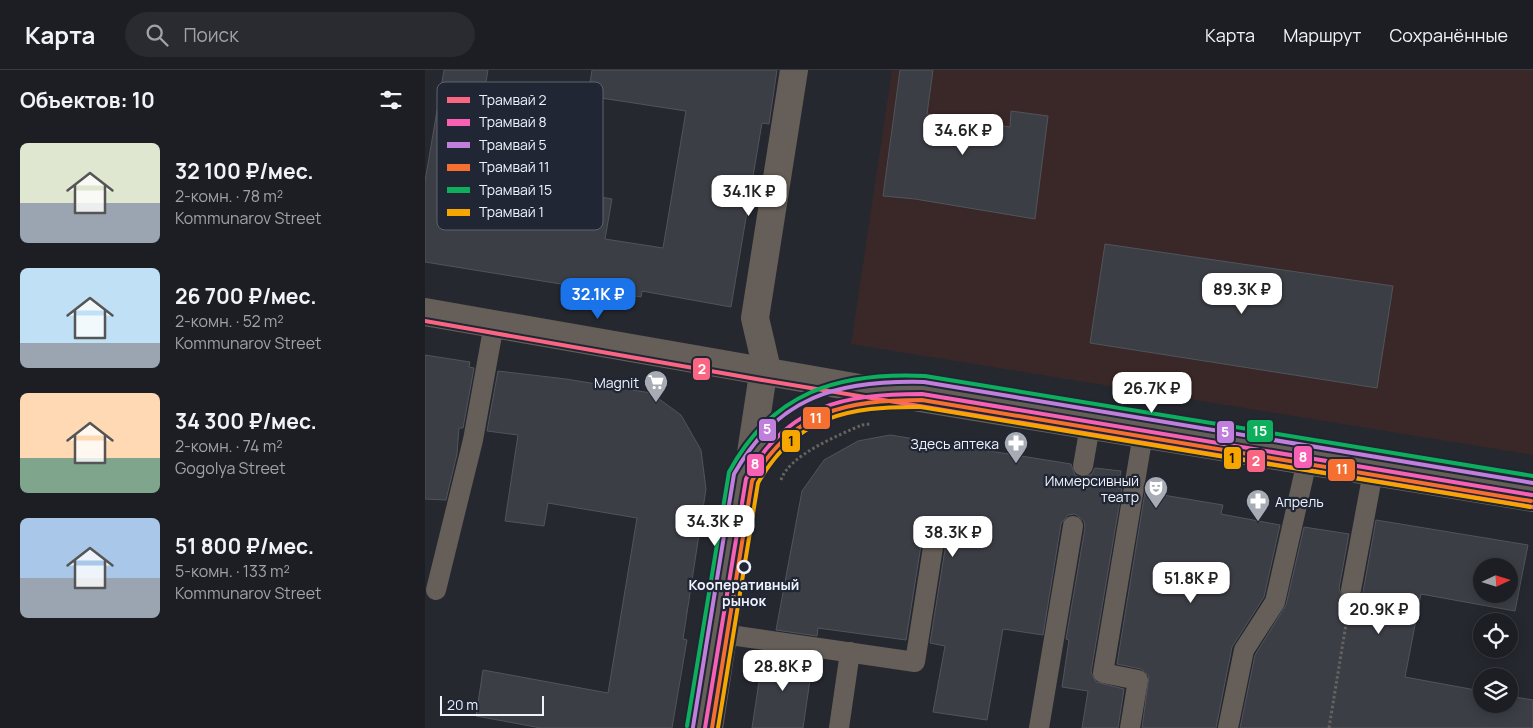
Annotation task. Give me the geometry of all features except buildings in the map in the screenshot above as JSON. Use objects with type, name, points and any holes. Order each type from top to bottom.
[{"type":"street","points":[[709,728],[765,361],[755,318],[794,70]]},
{"type":"street","points":[[425,312],[763,371],[1533,498]]},
{"type":"lane","points":[[436,590],[473,440],[494,324]]},
{"type":"lane","points":[[1083,466],[1091,426]]},
{"type":"lane","points":[[1130,728],[1139,680],[1103,673],[1143,434]]},
{"type":"lane","points":[[1228,728],[1244,650],[1275,602],[1307,461]]},
{"type":"lane","points":[[1351,590],[1373,472]]},
{"type":"lane","points":[[1039,728],[1073,526]]},
{"type":"lane","points":[[723,634],[915,662],[934,541]]},
{"type":"lane","points":[[839,728],[850,652]]},
{"type":"path","points":[[781,482],[784,472],[815,446],[862,425],[878,424]]},
{"type":"path","points":[[1329,728],[1351,590]]},
{"type":"shaded area","points":[[892,70],[1533,70],[1533,455],[851,344]]},
{"type":"tram line","name":"2","points":[[425,321],[762,380],[1533,507]]},
{"type":"tram line","name":"15","points":[[687,726],[729,472],[746,445],[766,423],[787,405],[811,392],[836,384],[864,378],[925,376],[1533,476]]},
{"type":"tram line","name":"5","points":[[693,727],[734,474],[751,448],[770,426],[791,410],[813,398],[838,390],[893,382],[924,382],[1533,483]]},
{"type":"tram line","name":"8","points":[[705,728],[746,479],[762,454],[780,434],[799,420],[820,409],[842,401],[867,397],[922,394],[1532,495]]},
{"type":"tram line","name":"11","points":[[712,728],[752,481],[768,457],[785,439],[803,425],[823,414],[845,407],[869,403],[922,400],[1531,501]]},
{"type":"tram line","name":"1","points":[[718,728],[758,483],[773,460],[789,443],[807,429],[848,413],[895,407],[921,407],[1530,507]]},
{"type":"place","name":"Magnit","points":[[656,403]]},
{"type":"place","name":"Здесь аптека","points":[[1016,464]]},
{"type":"place","name":"Иммерсивный театр","points":[[1156,509]]},
{"type":"place","name":"Апрель","points":[[1258,522]]},
{"type":"place","name":"Кооперативный рынок","points":[[744,567]]}]
